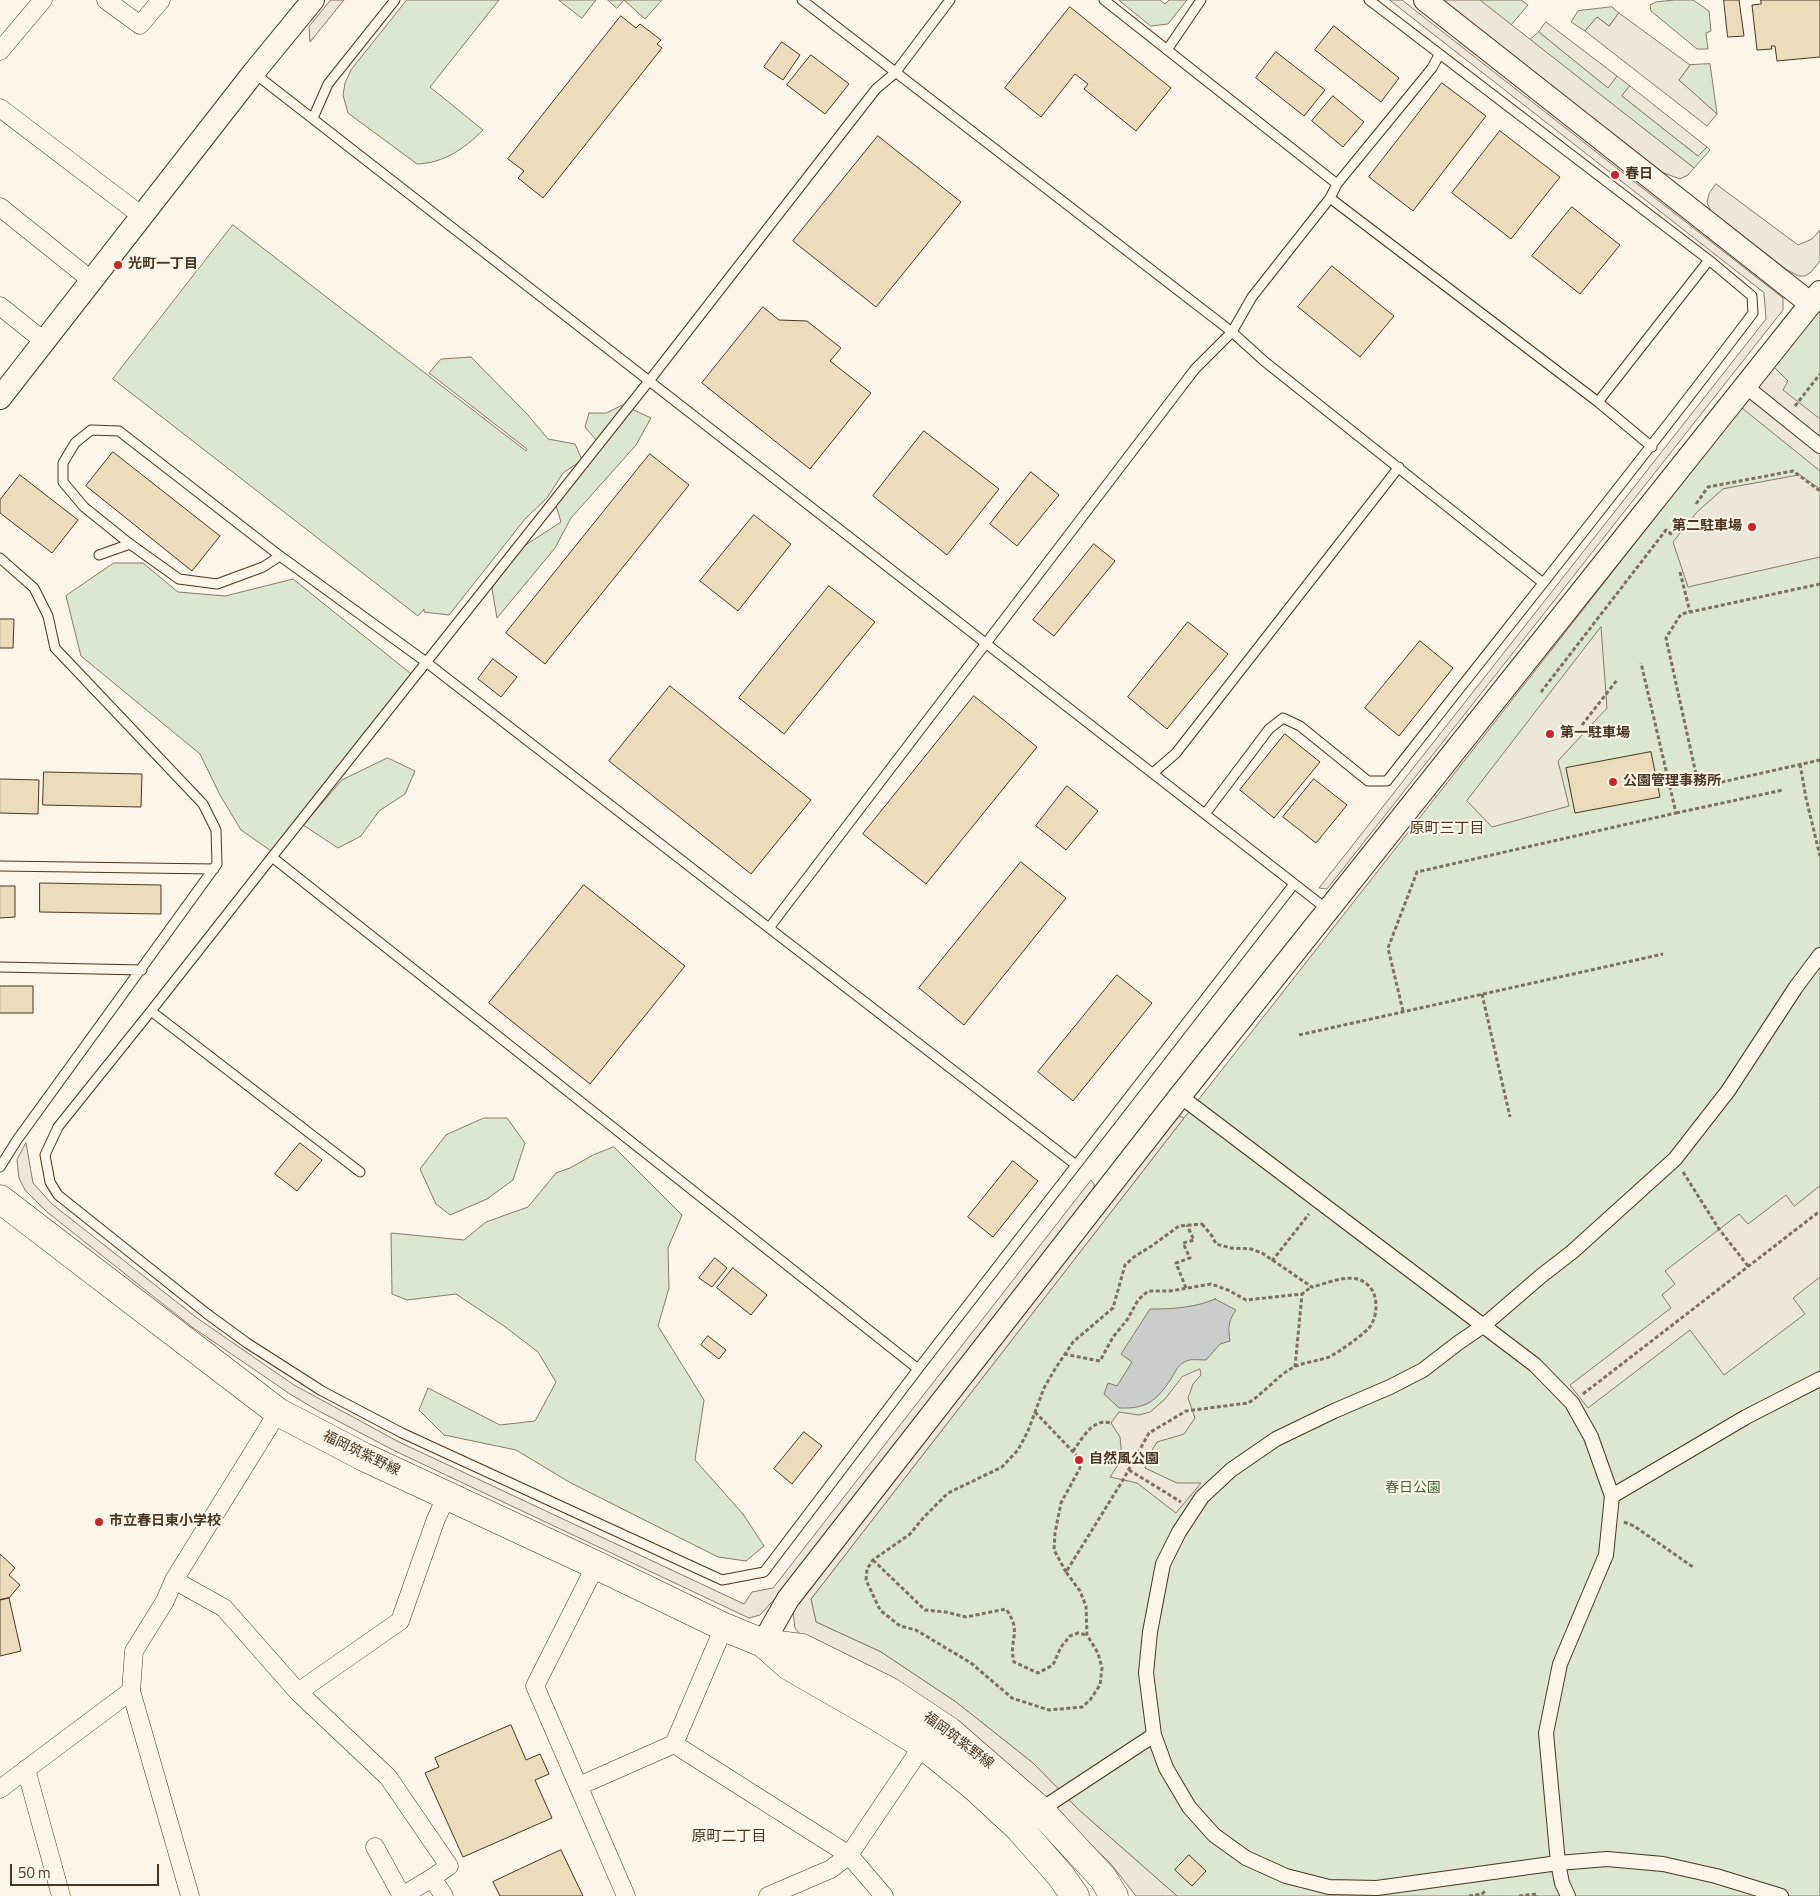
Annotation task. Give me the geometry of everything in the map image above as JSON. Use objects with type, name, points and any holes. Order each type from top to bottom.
[{"type":"main road","name":"福岡筑紫野線","points":[[0,1199],[278,1412],[364,1457],[724,1627],[763,1643],[802,1648],[889,1691],[949,1731],[1040,1810],[1103,1878],[1114,1896]]},
{"type":"main road","name":"福岡筑紫野線","points":[[763,1643],[789,1666],[923,1745],[977,1788],[1018,1826],[1061,1876],[1075,1896]]},
{"type":"street","points":[[0,52],[43,0]]},
{"type":"street","points":[[106,0],[140,26],[161,0]]},
{"type":"street","points":[[0,398],[254,72],[314,0]]},
{"type":"street","points":[[763,1643],[788,1599],[1180,1096],[1815,298],[1425,0]]},
{"type":"street","points":[[0,108],[142,216]]},
{"type":"street","points":[[0,207],[92,280]]},
{"type":"street","points":[[0,306],[45,342]]},
{"type":"street","points":[[1754,393],[1820,446]]},
{"type":"street","points":[[1781,1896],[1716,1876],[1663,1864],[1607,1859],[1558,1863],[1377,1888],[1329,1887],[1286,1876],[1246,1858],[1214,1835],[1189,1807],[1166,1768],[1154,1735],[1146,1673],[1150,1632],[1163,1564],[1179,1532],[1202,1497],[1231,1470],[1276,1439],[1424,1370],[1483,1326],[1572,1252],[1675,1159],[1728,1091],[1796,987],[1820,955]]},
{"type":"street","points":[[1180,1096],[1535,1365],[1572,1403],[1591,1437],[1612,1496],[1606,1555],[1560,1664],[1546,1733],[1558,1863],[1562,1883],[1568,1896]]},
{"type":"street","points":[[1612,1496],[1746,1416],[1820,1379]]},
{"type":"street","points":[[190,1896],[131,1691],[134,1651],[165,1602],[174,1580],[278,1412]]},
{"type":"street","points":[[298,1692],[400,1620],[447,1495]]},
{"type":"street","points":[[596,1565],[535,1686],[626,1896]]},
{"type":"street","points":[[174,1580],[224,1608],[298,1692],[388,1777],[449,1866],[402,1896],[375,1848]]},
{"type":"street","points":[[579,1786],[674,1744],[724,1627]]},
{"type":"street","points":[[0,1789],[131,1691]]},
{"type":"street","points":[[1040,1810],[1154,1735]]},
{"type":"street","points":[[674,1744],[849,1855],[884,1896]]},
{"type":"street","points":[[780,1894],[831,1868],[849,1855],[923,1745]]},
{"type":"street","points":[[26,1769],[61,1896]]},
{"type":"street","points":[[432,1878],[444,1896]]},
{"type":"lane","points":[[313,118],[328,84],[395,0]]},
{"type":"lane","points":[[802,0],[1232,332],[1264,361],[1542,582]]},
{"type":"lane","points":[[950,0],[895,73],[876,89],[649,382],[58,1127],[45,1155],[50,1182],[58,1195],[206,1313],[247,1343],[322,1391],[402,1433],[722,1580],[764,1572],[918,1369],[1294,884]]},
{"type":"lane","points":[[1104,0],[1337,184]]},
{"type":"lane","points":[[1167,50],[1201,0]]},
{"type":"lane","points":[[1205,814],[1269,728],[1283,718],[1300,726],[1368,781],[1387,781],[1542,582],[1652,447],[1753,312],[1752,296],[1710,260],[1369,0]]},
{"type":"lane","points":[[769,928],[1195,369],[1232,332],[1252,297],[1330,198],[1337,184],[1432,68],[1440,54]]},
{"type":"lane","points":[[254,72],[1328,910]]},
{"type":"lane","points":[[1330,198],[1598,402],[1652,447]]},
{"type":"lane","points":[[1598,402],[1710,260]]},
{"type":"lane","points":[[280,556],[263,568],[217,584],[179,579],[130,544],[84,507],[64,482],[63,463],[75,443],[91,430],[120,431],[280,556],[426,662],[1076,1165]]},
{"type":"lane","points":[[1153,773],[1176,753],[1399,467]]},
{"type":"lane","points":[[99,555],[130,544]]},
{"type":"lane","points":[[0,558],[34,588],[48,616],[55,648],[203,804],[216,830],[217,864],[17,1140],[0,1167]]},
{"type":"lane","points":[[272,857],[918,1369]]},
{"type":"lane","points":[[0,866],[214,869]]},
{"type":"lane","points":[[0,967],[142,970]]},
{"type":"lane","points":[[151,1011],[360,1172]]},
{"type":"path","points":[[1785,418],[1820,374]]},
{"type":"path","points":[[1696,504],[1708,487],[1793,471],[1820,491]]},
{"type":"path","points":[[1541,692],[1666,530],[1674,536]]},
{"type":"path","points":[[1680,572],[1690,612]]},
{"type":"path","points":[[1820,584],[1682,614],[1666,638],[1696,774],[1713,784],[1820,760]]},
{"type":"path","points":[[1642,664],[1676,814]]},
{"type":"path","points":[[1582,725],[1617,680]]},
{"type":"path","points":[[1800,764],[1820,856]]},
{"type":"path","points":[[1404,1011],[1388,948],[1417,872],[1783,790]]},
{"type":"path","points":[[1299,1035],[1663,954]]},
{"type":"path","points":[[1482,994],[1510,1117]]},
{"type":"path","points":[[1675,1159],[1719,1229],[1748,1266]]},
{"type":"path","points":[[1272,1261],[1319,1202]]},
{"type":"path","points":[[1572,1403],[1820,1211]]},
{"type":"path","points":[[1035,1412],[1078,1457],[1080,1468],[1061,1503],[1054,1533],[1054,1550],[1066,1572],[1080,1591],[1086,1606],[1087,1635],[1098,1653],[1102,1668],[1100,1685],[1090,1700],[1082,1707],[1049,1710],[1012,1698],[971,1663],[916,1630],[900,1626],[880,1610],[866,1580],[867,1569],[873,1560],[910,1534],[948,1493],[1002,1467],[1018,1450],[1044,1388],[1064,1354],[1074,1342],[1113,1308],[1126,1265],[1179,1226],[1202,1224],[1216,1244],[1231,1248],[1251,1249],[1262,1254],[1312,1287]]},
{"type":"path","points":[[1186,1288],[1176,1263],[1190,1258],[1183,1243],[1194,1240],[1187,1225]]},
{"type":"path","points":[[1064,1354],[1100,1361],[1113,1337],[1127,1320],[1138,1300],[1148,1292],[1211,1284],[1228,1290],[1246,1300],[1302,1294],[1312,1287],[1349,1277],[1368,1285],[1376,1297],[1375,1313],[1371,1326],[1330,1357],[1295,1367],[1274,1380],[1248,1404],[1186,1411],[1149,1432],[1066,1572]]},
{"type":"path","points":[[1295,1367],[1302,1294]]},
{"type":"path","points":[[1073,1451],[1092,1425],[1103,1421],[1110,1423]]},
{"type":"path","points":[[1128,1470],[1194,1510]]},
{"type":"path","points":[[1610,1516],[1634,1526],[1693,1567]]},
{"type":"path","points":[[873,1560],[924,1610],[946,1612],[966,1617],[1006,1609],[1012,1618],[1016,1634],[1011,1652],[1014,1662],[1038,1673],[1053,1665],[1061,1647],[1070,1636],[1078,1633],[1087,1635]]},
{"type":"path","points":[[1519,1896],[1537,1894],[1537,1896]]},
{"type":"green space","points":[[407,0],[499,0],[430,87],[483,130],[453,154],[436,161],[417,164],[348,113],[343,95],[345,83],[351,70]]},
{"type":"green space","points":[[559,0],[596,0],[582,18]]},
{"type":"green space","points":[[608,0],[624,0],[617,8]]},
{"type":"green space","points":[[624,0],[662,0],[645,19]]},
{"type":"green space","points":[[1119,0],[1160,0],[1165,4],[1169,0],[1187,0],[1168,24],[1151,26]]},
{"type":"green space","points":[[1480,0],[1521,0],[1528,5],[1511,25]]},
{"type":"green space","points":[[1693,0],[1709,11],[1711,31],[1706,33],[1708,49],[1697,49],[1651,11],[1650,5],[1656,2]]},
{"type":"green space","points":[[1612,7],[1619,13],[1609,26],[1597,17],[1585,31],[1571,22],[1578,11]]},
{"type":"green space","points":[[1539,32],[1607,87],[1617,76],[1630,86],[1622,96],[1698,156],[1707,147],[1710,150],[1694,168],[1530,40]]},
{"type":"green space","points":[[1710,64],[1717,114],[1679,80],[1690,65]]},
{"type":"green space","points":[[233,225],[526,451],[527,449],[429,373],[441,359],[471,357],[528,415],[548,439],[575,444],[582,460],[563,473],[547,498],[525,519],[449,615],[424,612],[424,609],[418,616],[113,379]]},
{"type":"green space","name":"春日公園","points":[[1820,308],[1820,1896],[1177,1896],[1079,1810],[1033,1763],[956,1702],[881,1652],[816,1622],[811,1599],[1184,1118]]},
{"type":"green space","points":[[623,405],[651,418],[636,445],[571,518],[555,548],[497,618],[492,589],[501,561],[561,522],[554,499],[597,441],[585,427],[589,413],[606,413]]},
{"type":"green space","points":[[114,563],[143,563],[178,592],[225,596],[293,579],[415,677],[271,851],[241,830],[220,795],[200,754],[81,656],[66,596]]},
{"type":"green space","points":[[388,758],[415,771],[405,794],[379,811],[361,836],[338,848],[303,825],[342,780]]},
{"type":"green space","points":[[484,1118],[507,1118],[525,1143],[513,1180],[487,1199],[450,1215],[436,1204],[420,1169],[446,1135]]},
{"type":"green space","points":[[614,1147],[682,1215],[668,1248],[669,1288],[658,1326],[704,1400],[695,1460],[743,1514],[764,1546],[746,1561],[718,1557],[569,1482],[516,1450],[444,1435],[419,1410],[428,1388],[500,1425],[535,1421],[556,1382],[538,1352],[504,1326],[456,1294],[407,1300],[392,1294],[391,1233],[464,1240],[486,1222],[528,1207],[556,1173]]},
{"type":"shaded area","points":[[331,0],[344,0],[310,42],[309,27]]},
{"type":"shaded area","points":[[1390,0],[1402,0],[1783,298],[1783,310],[1327,889],[1319,888],[1766,319],[1764,293]]},
{"type":"shaded area","points":[[1441,0],[1480,0],[1694,168],[1688,175],[1680,179],[1664,173]]},
{"type":"shaded area","points":[[1619,13],[1690,65],[1679,80],[1717,114],[1707,126],[1585,31],[1597,17],[1609,26]]},
{"type":"shaded area","points":[[1546,22],[1617,76],[1608,88],[1539,32]]},
{"type":"shaded area","points":[[1630,86],[1707,147],[1698,156],[1622,96]]},
{"type":"shaded area","points":[[1716,184],[1798,245],[1812,239],[1820,230],[1820,261],[1811,272],[1805,276],[1799,276],[1787,270],[1710,210],[1707,202],[1709,194]]},
{"type":"shaded area","points":[[1774,367],[1788,381],[1783,390],[1820,419],[1820,471],[1742,408]]},
{"type":"shaded area","name":"第二駐車場","points":[[1800,475],[1820,489],[1820,557],[1688,587],[1673,542],[1697,512],[1723,489]]},
{"type":"shaded area","name":"第一駐車場","points":[[1601,627],[1607,708],[1558,761],[1569,806],[1492,827],[1467,801]]},
{"type":"shaded area","points":[[1179,1116],[1184,1118],[811,1599],[816,1622],[881,1652],[956,1702],[1033,1763],[1079,1810],[1177,1896],[1136,1896],[1111,1864],[1084,1838],[800,1634],[795,1628],[793,1612]]},
{"type":"shaded area","points":[[26,1143],[33,1183],[52,1204],[197,1318],[294,1385],[399,1442],[744,1604],[752,1592],[773,1588],[1091,1180],[1094,1184],[1094,1189],[780,1593],[760,1615],[749,1618],[395,1451],[290,1394],[192,1327],[47,1212],[25,1190],[19,1178],[17,1160]]},
{"type":"shaded area","points":[[1820,1186],[1820,1277],[1793,1298],[1805,1314],[1724,1375],[1690,1330],[1588,1408],[1570,1385],[1671,1308],[1662,1295],[1675,1284],[1665,1271],[1739,1214],[1748,1224],[1786,1195],[1794,1206]]},
{"type":"shaded area","points":[[1215,1299],[1236,1310],[1229,1325],[1230,1341],[1220,1344],[1206,1360],[1185,1361],[1160,1393],[1144,1405],[1119,1408],[1104,1394],[1108,1383],[1117,1386],[1132,1362],[1121,1354],[1150,1309],[1183,1307]]},
{"type":"shaded area","points":[[1200,1369],[1201,1375],[1193,1384],[1188,1398],[1195,1418],[1184,1434],[1157,1442],[1147,1459],[1145,1468],[1177,1483],[1201,1483],[1176,1513],[1137,1483],[1110,1477],[1122,1459],[1120,1437],[1111,1423],[1119,1412],[1139,1415],[1150,1412],[1165,1399],[1182,1377]]},
{"type":"building","points":[[1724,0],[1739,0],[1744,36],[1728,37]]},
{"type":"building","points":[[1761,0],[1820,0],[1820,57],[1777,61],[1775,46],[1771,46],[1772,49],[1757,50],[1752,5],[1761,4]]},
{"type":"building","points":[[1070,7],[1171,88],[1136,131],[1084,89],[1088,84],[1075,74],[1041,117],[1005,88]]},
{"type":"building","points":[[621,16],[636,28],[640,24],[661,40],[657,44],[662,48],[543,198],[518,178],[524,171],[508,159]]},
{"type":"building","points":[[1334,26],[1399,78],[1381,102],[1315,50]]},
{"type":"building","points":[[782,42],[800,55],[783,80],[764,67]]},
{"type":"building","points":[[1276,52],[1325,90],[1304,116],[1256,78]]},
{"type":"building","points":[[811,55],[849,84],[825,114],[787,85]]},
{"type":"building","points":[[1442,83],[1486,116],[1413,211],[1369,177]]},
{"type":"building","points":[[1333,96],[1364,122],[1343,147],[1312,121]]},
{"type":"building","points":[[1500,131],[1560,177],[1511,239],[1452,193]]},
{"type":"building","points":[[878,136],[961,202],[876,307],[793,241]]},
{"type":"building","points":[[1572,207],[1620,245],[1580,294],[1532,256]]},
{"type":"building","points":[[1332,266],[1394,316],[1360,357],[1298,307]]},
{"type":"building","points":[[763,307],[779,320],[807,321],[841,348],[830,361],[871,393],[810,469],[702,383]]},
{"type":"building","points":[[924,431],[999,489],[947,555],[873,496]]},
{"type":"building","points":[[113,452],[220,536],[192,571],[86,486]]},
{"type":"building","points":[[650,454],[689,485],[545,664],[506,633]]},
{"type":"building","points":[[1031,472],[1059,495],[1017,546],[990,524]]},
{"type":"building","points":[[20,475],[78,520],[52,553],[0,513],[0,500]]},
{"type":"building","points":[[754,515],[791,544],[738,611],[700,581]]},
{"type":"building","points":[[1094,544],[1115,561],[1054,636],[1033,620]]},
{"type":"building","points":[[829,586],[875,622],[784,734],[739,698]]},
{"type":"building","points":[[0,619],[14,619],[13,648],[0,648]]},
{"type":"building","points":[[1188,622],[1228,654],[1167,729],[1128,697]]},
{"type":"building","points":[[1420,641],[1453,668],[1399,736],[1365,708]]},
{"type":"building","points":[[493,659],[517,677],[501,697],[478,679]]},
{"type":"building","points":[[670,686],[811,800],[751,874],[609,761]]},
{"type":"building","points":[[974,696],[1037,747],[926,884],[863,834]]},
{"type":"building","points":[[1285,734],[1320,762],[1274,818],[1240,790]]},
{"type":"building","name":"公園管理事務所","points":[[1651,752],[1660,797],[1575,813],[1566,768]]},
{"type":"building","points":[[44,772],[142,774],[141,807],[43,805]]},
{"type":"building","points":[[0,779],[39,780],[38,814],[0,813]]},
{"type":"building","points":[[1314,779],[1347,805],[1316,843],[1283,817]]},
{"type":"building","points":[[1067,786],[1098,811],[1066,850],[1036,826]]},
{"type":"building","points":[[1021,862],[1066,898],[964,1025],[919,988]]},
{"type":"building","points":[[40,883],[161,885],[161,914],[40,912]]},
{"type":"building","points":[[584,885],[685,966],[590,1084],[489,1003]]},
{"type":"building","points":[[0,886],[15,886],[15,917],[0,918]]},
{"type":"building","points":[[1117,975],[1152,1003],[1073,1101],[1038,1072]]},
{"type":"building","points":[[0,986],[33,986],[33,1013],[0,1013]]},
{"type":"building","points":[[300,1143],[322,1160],[297,1191],[275,1174]]},
{"type":"building","points":[[1013,1161],[1038,1181],[993,1237],[968,1217]]},
{"type":"building","points":[[715,1258],[727,1268],[712,1287],[699,1278]]},
{"type":"building","points":[[733,1268],[767,1295],[751,1315],[717,1288]]},
{"type":"building","points":[[708,1336],[726,1350],[719,1359],[701,1345]]},
{"type":"building","points":[[804,1432],[822,1446],[792,1484],[774,1469]]},
{"type":"building","points":[[0,1554],[15,1568],[9,1575],[20,1585],[9,1598],[0,1600]]},
{"type":"building","points":[[9,1598],[21,1651],[0,1656],[0,1600]]},
{"type":"building","points":[[511,1725],[526,1760],[540,1754],[549,1774],[535,1780],[552,1818],[463,1857],[425,1773],[439,1767],[435,1758]]},
{"type":"building","points":[[561,1850],[583,1896],[500,1896],[493,1882]]},
{"type":"building","points":[[1189,1855],[1206,1871],[1192,1886],[1175,1870]]},
{"type":"place","name":"春日","points":[[1615,175]]},
{"type":"place","name":"光町一丁目","points":[[118,265]]},
{"type":"place","name":"第二駐車場","points":[[1752,527]]},
{"type":"place","name":"第一駐車場","points":[[1550,734]]},
{"type":"place","name":"公園管理事務所","points":[[1613,782]]},
{"type":"place","name":"自然風公園","points":[[1079,1460]]},
{"type":"place","name":"市立春日東小学校","points":[[99,1522]]},
{"type":"district","name":"原町三丁目","points":[[1447,829]]},
{"type":"district","name":"原町二丁目","points":[[729,1837]]}]
